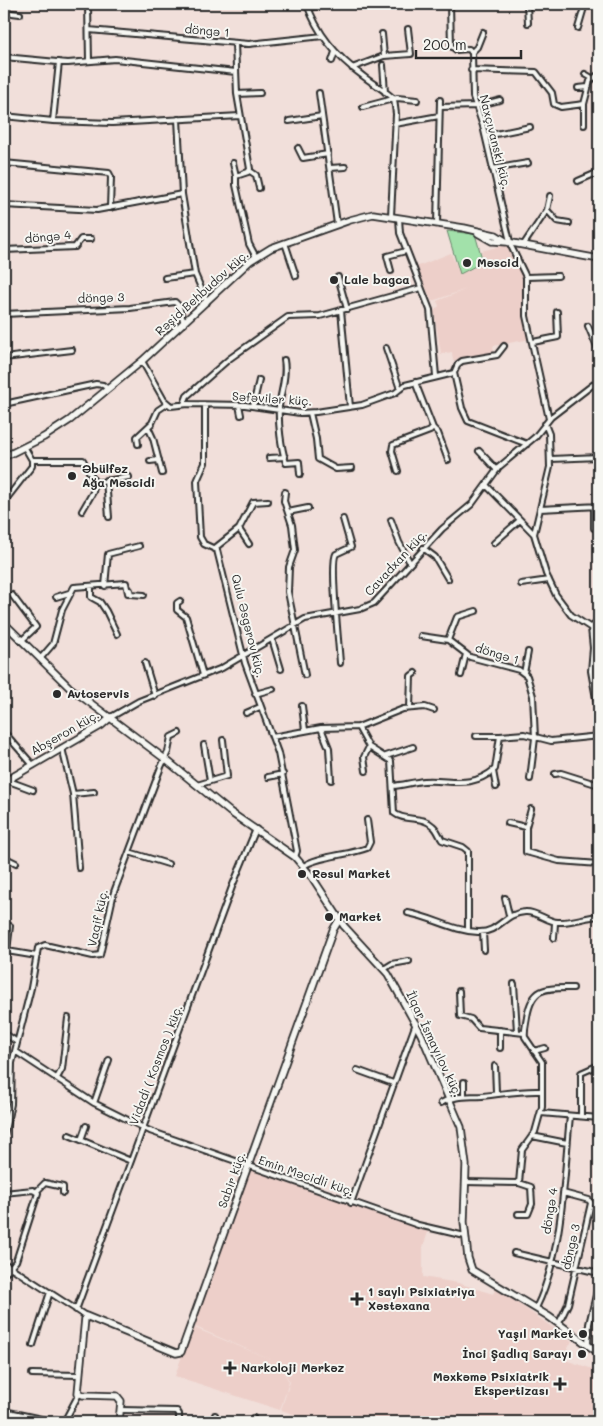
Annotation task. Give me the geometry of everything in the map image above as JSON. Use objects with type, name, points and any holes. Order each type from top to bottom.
[{"type":"street","points":[[88,4],[89,61]]},
{"type":"street","points":[[327,4],[308,6],[324,36],[336,52],[352,68],[394,99],[396,124],[391,216]]},
{"type":"street","points":[[450,4],[451,46],[454,50],[468,49],[472,52],[477,47],[483,32]]},
{"type":"street","points":[[527,4],[528,23]]},
{"type":"street","points":[[578,28],[585,4]]},
{"type":"street","points":[[4,12],[20,14]]},
{"type":"street","points":[[352,68],[384,56],[411,54],[408,29]]},
{"type":"street","name":"döngə 1","points":[[89,30],[235,44],[292,41],[324,36]]},
{"type":"street","points":[[382,34],[384,56]]},
{"type":"street","points":[[235,44],[240,116],[250,172],[256,176],[259,188]]},
{"type":"street","points":[[332,60],[336,52]]},
{"type":"street","name":"Naxçıvanski küç.","points":[[472,52],[472,93],[486,136],[508,242],[526,276]]},
{"type":"street","points":[[4,57],[59,62],[115,59],[236,72]]},
{"type":"street","points":[[53,121],[59,62]]},
{"type":"street","points":[[383,65],[385,92]]},
{"type":"street","points":[[471,70],[536,72],[552,94],[554,104],[561,107],[584,104]]},
{"type":"street","points":[[585,74],[592,78]]},
{"type":"street","points":[[584,125],[584,104],[588,87],[592,78],[599,74]]},
{"type":"street","points":[[578,88],[588,87]]},
{"type":"street","points":[[237,94],[260,93]]},
{"type":"street","points":[[320,94],[337,224]]},
{"type":"street","points":[[363,107],[394,99],[417,100]]},
{"type":"street","points":[[437,224],[440,100]]},
{"type":"street","points":[[440,107],[477,106],[500,100]]},
{"type":"street","points":[[561,107],[561,114]]},
{"type":"street","points":[[4,116],[53,121],[112,123],[240,116]]},
{"type":"street","points":[[290,121],[322,116]]},
{"type":"street","points":[[396,124],[439,116]]},
{"type":"street","points":[[178,119],[182,194],[195,274],[207,302]]},
{"type":"street","points":[[486,136],[530,126]]},
{"type":"street","points":[[298,148],[300,156],[303,158],[328,154]]},
{"type":"street","points":[[4,163],[109,172],[111,177],[110,208]]},
{"type":"street","points":[[492,169],[528,163]]},
{"type":"street","points":[[233,164],[249,244],[256,257]]},
{"type":"street","points":[[330,168],[345,167]]},
{"type":"street","points":[[236,176],[250,172]]},
{"type":"street","points":[[578,181],[599,172]]},
{"type":"street","points":[[4,205],[92,211],[182,194]]},
{"type":"street","points":[[524,244],[547,210],[550,196]]},
{"type":"street","points":[[547,210],[557,222],[569,223]]},
{"type":"street","name":"Rəşid Behbudov küç.","points":[[4,457],[25,448],[58,428],[142,361],[256,257],[285,242],[368,214],[472,229],[508,242]]},
{"type":"street","points":[[399,218],[400,233],[432,319],[436,376]]},
{"type":"street","points":[[494,238],[504,234],[506,226]]},
{"type":"street","name":"döngə 4","points":[[4,250],[68,248],[75,247],[81,239],[91,238]]},
{"type":"street","points":[[285,242],[296,276]]},
{"type":"street","points":[[508,242],[599,259]]},
{"type":"street","points":[[391,271],[387,256],[406,251]]},
{"type":"street","points":[[165,278],[195,274]]},
{"type":"street","points":[[550,419],[525,310],[526,276],[558,276]]},
{"type":"street","points":[[338,277],[347,309]]},
{"type":"street","points":[[184,404],[187,396],[229,359],[288,316],[313,317],[421,288]]},
{"type":"street","name":"döngə 3","points":[[4,314],[130,308],[175,302],[179,306],[184,324]]},
{"type":"street","points":[[341,310],[350,407]]},
{"type":"street","points":[[533,342],[558,337],[557,312]]},
{"type":"street","points":[[588,326],[599,352]]},
{"type":"street","points":[[504,346],[497,356],[458,364],[454,373],[462,408],[469,422],[527,444]]},
{"type":"street","points":[[386,348],[400,389]]},
{"type":"street","points":[[4,358],[72,350]]},
{"type":"street","points":[[284,360],[285,373],[279,411],[285,457],[286,463],[299,462],[300,474]]},
{"type":"street","points":[[138,444],[136,439],[154,421],[158,410],[167,404],[142,361]]},
{"type":"street","name":"Səfəvilər küç.","points":[[167,404],[174,406],[184,404],[239,405],[310,413],[350,407],[390,395],[415,382],[454,373]]},
{"type":"street","points":[[253,406],[259,380]]},
{"type":"street","name":"Cavadxan küç.","points":[[111,718],[134,704],[222,668],[310,617],[360,609],[374,603],[423,548],[448,524],[469,508],[497,470],[527,444],[550,419],[599,380]]},
{"type":"street","points":[[415,382],[448,460]]},
{"type":"street","points":[[4,404],[40,398],[83,386],[100,384],[108,389]]},
{"type":"street","name":"Qulu Əsgərov küç.","points":[[205,405],[205,463],[197,481],[198,526],[202,543],[215,548],[225,576],[243,656],[283,774],[297,851],[295,857]]},
{"type":"street","points":[[239,405],[241,415]]},
{"type":"street","points":[[310,413],[318,458],[336,469],[352,468]]},
{"type":"street","points":[[534,534],[551,459],[549,434],[545,424]]},
{"type":"street","points":[[148,427],[153,438],[162,473]]},
{"type":"street","points":[[398,471],[392,451],[393,445],[430,431],[433,428]]},
{"type":"street","points":[[4,502],[31,469],[32,460],[25,448]]},
{"type":"street","points":[[479,451],[497,470]]},
{"type":"street","points":[[270,458],[285,457]]},
{"type":"street","points":[[551,459],[599,457]]},
{"type":"street","points":[[32,460],[80,459],[84,462],[95,483],[93,492],[82,510]]},
{"type":"street","points":[[150,462],[158,460]]},
{"type":"street","points":[[95,483],[129,477]]},
{"type":"street","points":[[106,480],[109,517]]},
{"type":"street","points":[[487,486],[534,534],[549,580],[566,609],[591,628],[595,655],[591,671],[599,715]]},
{"type":"street","points":[[285,492],[284,501],[295,550],[289,567],[288,580],[294,626],[305,675]]},
{"type":"street","points":[[215,548],[239,528],[252,502],[268,501]]},
{"type":"street","points":[[540,509],[597,506],[594,528]]},
{"type":"street","points":[[288,512],[308,508]]},
{"type":"street","points":[[340,663],[335,612],[334,558],[351,547],[343,519]]},
{"type":"street","points":[[391,520],[399,542],[410,562]]},
{"type":"street","points":[[494,543],[520,520]]},
{"type":"street","points":[[239,528],[249,544]]},
{"type":"street","points":[[104,586],[108,554],[139,546]]},
{"type":"street","points":[[423,548],[435,557],[448,579]]},
{"type":"street","points":[[521,584],[549,580]]},
{"type":"street","points":[[40,659],[53,644],[62,610],[69,593],[76,586],[104,586],[126,583]]},
{"type":"street","points":[[126,583],[128,593]]},
{"type":"street","points":[[126,583],[131,594],[144,595]]},
{"type":"street","points":[[91,586],[91,597],[100,602],[116,634]]},
{"type":"street","points":[[56,597],[69,593]]},
{"type":"street","points":[[12,595],[36,627],[21,641]]},
{"type":"street","points":[[180,601],[177,603],[177,610],[186,617],[203,675]]},
{"type":"street","points":[[448,640],[457,617],[476,612]]},
{"type":"street","points":[[591,628],[599,620]]},
{"type":"street","name":"İlqar İsmayılov küç.","points":[[4,624],[69,686],[165,759],[230,812],[295,857],[304,866],[339,920],[384,969],[416,1023],[461,1126],[466,1182],[465,1236],[472,1270],[559,1322],[599,1353]]},
{"type":"street","name":"döngə 1","points":[[421,636],[448,640],[466,654],[524,673],[529,679],[533,696],[535,738],[530,779]]},
{"type":"street","points":[[272,639],[281,669]]},
{"type":"street","points":[[524,673],[528,652]]},
{"type":"street","points":[[462,676],[466,654]]},
{"type":"street","points":[[145,663],[155,696]]},
{"type":"street","points":[[410,708],[410,676],[415,673]]},
{"type":"street","points":[[256,694],[273,689]]},
{"type":"street","points":[[302,706],[305,730]]},
{"type":"street","points":[[246,713],[260,707]]},
{"type":"street","points":[[272,737],[321,728],[358,727],[399,710],[410,708],[424,707],[434,710]]},
{"type":"street","name":"Abşeron küç.","points":[[5,781],[102,726],[111,718]]},
{"type":"street","points":[[358,727],[369,747],[386,756],[392,763],[393,810],[396,815],[427,822],[435,828],[442,840],[464,847],[468,851],[468,931]]},
{"type":"street","points":[[321,728],[330,756],[330,780]]},
{"type":"street","points":[[4,732],[32,764]]},
{"type":"street","name":"Vaqif küç.","points":[[37,956],[39,947],[42,945],[93,956],[100,955],[114,892],[165,759],[172,735],[179,733]]},
{"type":"street","points":[[476,736],[519,734],[556,741],[599,736]]},
{"type":"street","points":[[496,786],[493,771],[500,736]]},
{"type":"street","points":[[198,785],[228,774],[223,740]]},
{"type":"street","points":[[204,745],[210,781]]},
{"type":"street","points":[[366,771],[364,757],[369,747]]},
{"type":"street","points":[[62,748],[73,794],[79,868]]},
{"type":"street","points":[[386,756],[413,748]]},
{"type":"street","points":[[322,757],[330,756]]},
{"type":"street","points":[[393,786],[423,781],[460,784],[472,781],[493,771]]},
{"type":"street","points":[[555,774],[561,773],[599,785]]},
{"type":"street","points":[[268,777],[283,774]]},
{"type":"street","points":[[5,781],[33,790]]},
{"type":"street","points":[[73,794],[94,792]]},
{"type":"street","points":[[531,809],[526,828],[526,850],[529,854],[559,861],[599,864]]},
{"type":"street","points":[[304,866],[312,860],[351,854],[367,848],[370,842],[367,820]]},
{"type":"street","points":[[508,823],[526,828]]},
{"type":"street","name":"Vidadi ( Kosmos ) küç.","points":[[76,1310],[232,887],[256,829]]},
{"type":"street","points":[[129,852],[168,864]]},
{"type":"street","points":[[4,857],[16,862]]},
{"type":"street","points":[[505,898],[508,915]]},
{"type":"street","points":[[408,913],[429,917],[442,924],[468,931],[483,932],[496,927],[508,915],[527,912],[555,923],[599,916]]},
{"type":"street","name":"Sabir küç.","points":[[86,1316],[176,1353],[181,1352],[339,920]]},
{"type":"street","points":[[554,938],[555,923]]},
{"type":"street","points":[[4,958],[10,926]]},
{"type":"street","points":[[483,932],[484,950]]},
{"type":"street","points":[[4,1135],[12,1104],[12,1063],[37,956],[7,950]]},
{"type":"street","points":[[384,969],[392,964],[408,961]]},
{"type":"street","points":[[514,984],[517,1031]]},
{"type":"street","points":[[519,1183],[522,1150],[532,1136],[541,1113],[542,1062],[528,1045],[524,1033],[530,1004],[534,996],[544,989],[574,988]]},
{"type":"street","points":[[530,990],[534,996]]},
{"type":"street","points":[[459,991],[460,1016],[471,1019],[479,1028],[524,1033]]},
{"type":"street","points":[[57,1078],[62,1069],[68,1018]]},
{"type":"street","points":[[351,1203],[416,1023]]},
{"type":"street","points":[[500,1030],[500,1048]]},
{"type":"street","points":[[4,1033],[17,1042]]},
{"type":"street","points":[[534,1052],[545,1048]]},
{"type":"street","name":"Emin Məcidli küç.","points":[[15,1051],[94,1103],[143,1128],[418,1226],[465,1236]]},
{"type":"street","points":[[94,1103],[109,1060]]},
{"type":"street","points":[[4,1062],[12,1063]]},
{"type":"street","points":[[581,1116],[580,1073],[599,1065]]},
{"type":"street","points":[[495,1066],[496,1092]]},
{"type":"street","points":[[357,1070],[393,1083]]},
{"type":"street","points":[[464,1082],[464,1096]]},
{"type":"street","points":[[441,1103],[449,1098],[483,1096],[496,1092],[541,1091]]},
{"type":"street","points":[[541,1113],[599,1118]]},
{"type":"street","name":"döngə 4","points":[[536,1308],[551,1262],[563,1193],[570,1116]]},
{"type":"street","points":[[81,1140],[86,1126]]},
{"type":"street","points":[[69,1135],[131,1161]]},
{"type":"street","points":[[532,1136],[568,1143]]},
{"type":"street","points":[[466,1182],[519,1183],[531,1187],[532,1197],[528,1214],[518,1214]]},
{"type":"street","points":[[4,1275],[17,1256],[28,1218],[36,1200],[37,1191],[45,1183],[63,1187],[63,1193]]},
{"type":"street","points":[[4,1194],[37,1191]]},
{"type":"street","name":"döngə 3","points":[[559,1322],[568,1304],[591,1203],[589,1200],[563,1193]]},
{"type":"street","points":[[514,1254],[599,1273]]},
{"type":"street","points":[[4,1263],[86,1316],[79,1375],[79,1394],[64,1422],[46,1420],[4,1410]]},
{"type":"street","points":[[588,1345],[589,1324],[599,1283]]},
{"type":"street","points":[[33,1344],[50,1292]]},
{"type":"street","points":[[32,1374],[79,1375]]},
{"type":"street","points":[[79,1394],[117,1396],[120,1401],[119,1422]]},
{"type":"street","points":[[120,1410],[177,1411],[179,1422]]},
{"type":"street","points":[[214,1422],[215,1415]]},
{"type":"shaded area","points":[[506,245],[524,277],[524,319],[531,339],[493,346],[494,353],[453,361],[452,352],[441,354],[434,311],[439,306],[437,301],[467,289],[432,301],[416,267],[451,253],[460,274],[484,263],[481,251]]},
{"type":"shaded area","name":"1 saylı Psixiatriya Xəstəxana","points":[[250,1170],[428,1232],[423,1247],[423,1277],[458,1283],[493,1294],[496,1288],[572,1341],[562,1359],[599,1371],[599,1422],[318,1422],[281,1410],[290,1382],[279,1363],[289,1382],[280,1410],[175,1376],[192,1327],[270,1359],[193,1326]]},
{"type":"green space","points":[[447,231],[475,234],[483,262],[460,274]]},
{"type":"place","name":"Məscid","points":[[467,263]]},
{"type":"place","name":"Lale bagca","points":[[334,280]]},
{"type":"place","name":"Əbülfəz Ağa Məscidi","points":[[72,476]]},
{"type":"place","name":"Avtoservis","points":[[57,694]]},
{"type":"place","name":"Rəsul Market","points":[[302,874]]},
{"type":"place","name":"Market","points":[[329,917]]},
{"type":"place","name":"1 saylı Psixiatriya Xəstəxana","points":[[357,1299]]},
{"type":"place","name":"Yaşıl Market","points":[[583,1334]]},
{"type":"place","name":"İnci Şadlıq Sarayı","points":[[582,1354]]},
{"type":"place","name":"Narkoloji Mərkəz","points":[[230,1368]]},
{"type":"place","name":"Məxkəmə Psixiatrik Ekspertizası","points":[[560,1384]]}]
